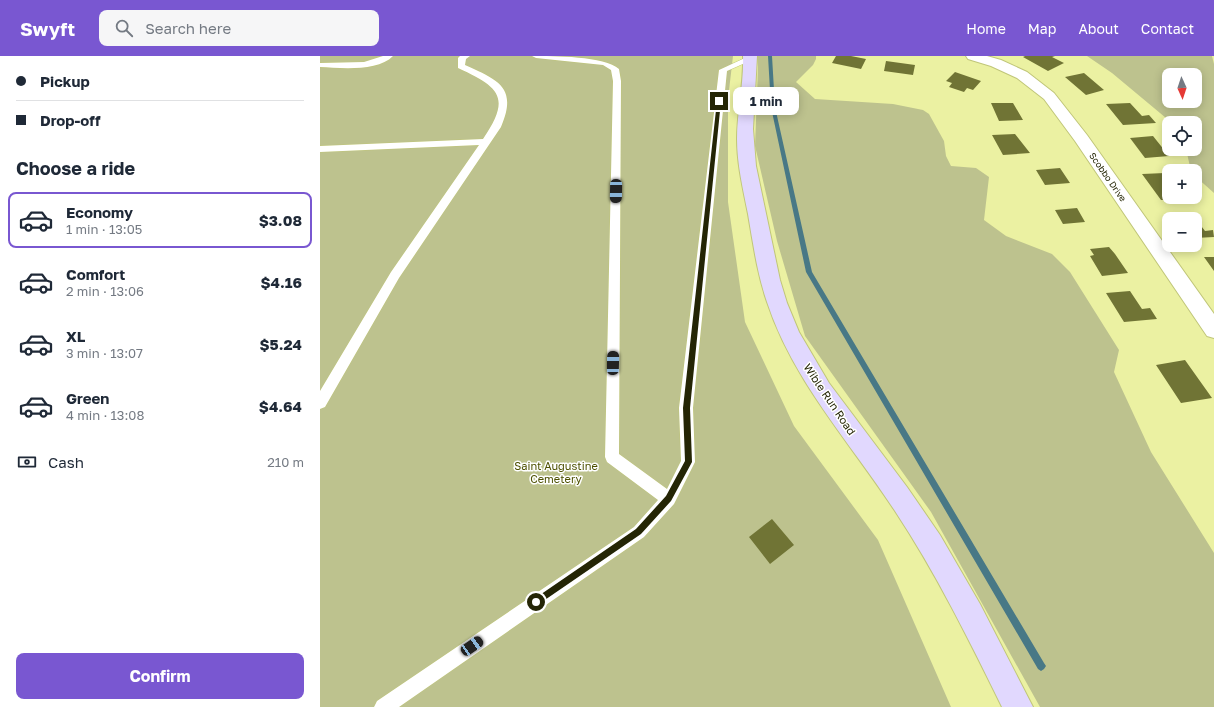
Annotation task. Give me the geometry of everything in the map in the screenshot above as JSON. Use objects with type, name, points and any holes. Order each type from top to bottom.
[{"type":"street","name":"Scobbo Drive","points":[[973,56],[996,63],[1022,75],[1049,96],[1081,138],[1214,330]]},
{"type":"street","name":"Wible Run Road","points":[[750,57],[745,118],[746,147],[749,173],[765,261],[777,303],[794,343],[812,376],[917,522],[958,592],[1018,707]]},
{"type":"lane","points":[[320,65],[367,64],[380,62],[388,56]]},
{"type":"lane","points":[[320,402],[395,275],[486,142],[503,114],[505,100],[498,86],[461,66],[462,58],[466,56]]},
{"type":"lane","points":[[536,56],[605,63],[615,69],[618,81],[612,457],[669,499]]},
{"type":"lane","points":[[383,707],[639,532],[669,499],[688,462],[686,408],[722,70],[750,57]]},
{"type":"lane","points":[[320,149],[486,142]]},
{"type":"green space","name":"Saint Augustine Cemetery","points":[[320,56],[733,56],[728,99],[728,202],[745,322],[794,426],[878,540],[951,707],[320,707]]},
{"type":"green space","points":[[757,56],[816,56],[813,65],[796,82],[815,99],[893,104],[923,110],[929,114],[944,141],[946,156],[951,166],[976,168],[989,177],[984,220],[1006,236],[1052,254],[1070,272],[1119,350],[1114,372],[1151,452],[1214,553],[1214,707],[1040,707],[931,512],[805,336],[777,241],[755,146],[758,67]]},
{"type":"green space","points":[[1087,56],[1212,56],[1214,64],[1214,193],[1202,182],[1202,164],[1189,164],[1188,156],[1202,156],[1202,116],[1164,116],[1112,73]]},
{"type":"building","points":[[836,56],[851,56],[866,59],[861,69],[832,63]]},
{"type":"building","points":[[1055,56],[1052,57],[1064,63],[1048,71],[1023,57]]},
{"type":"building","points":[[886,61],[915,65],[913,75],[884,71]]},
{"type":"building","points":[[955,72],[981,81],[973,90],[967,88],[964,92],[949,87],[952,83],[946,81]]},
{"type":"building","points":[[1084,73],[1104,90],[1086,95],[1065,77]]},
{"type":"building","points":[[991,103],[1013,103],[1023,120],[999,121]]},
{"type":"building","points":[[1130,103],[1142,116],[1149,115],[1156,123],[1123,125],[1106,104]]},
{"type":"building","points":[[1015,134],[1030,153],[1003,155],[992,135]]},
{"type":"building","points":[[1153,136],[1162,147],[1162,156],[1169,156],[1145,158],[1130,138]]},
{"type":"building","points":[[1060,168],[1070,183],[1045,185],[1036,170]]},
{"type":"building","points":[[1162,173],[1162,200],[1161,200],[1142,174]]},
{"type":"building","points":[[1077,208],[1085,222],[1063,224],[1055,210]]},
{"type":"building","points":[[1202,227],[1205,231],[1213,230],[1214,237],[1202,238]]},
{"type":"building","points":[[1109,247],[1128,273],[1102,276],[1090,256],[1094,255],[1090,249]]},
{"type":"building","points":[[1204,257],[1214,257],[1214,271]]},
{"type":"building","points":[[1130,291],[1142,309],[1150,308],[1157,319],[1124,322],[1106,293]]},
{"type":"building","points":[[1185,360],[1212,398],[1181,403],[1156,365]]},
{"type":"building","points":[[772,519],[794,545],[770,564],[749,537]]},
{"type":"waterway","points":[[770,56],[773,107],[809,272],[1041,666]]},
{"type":"route","points":[[536,602],[639,532],[669,499],[688,462],[686,408],[719,101]]}]
